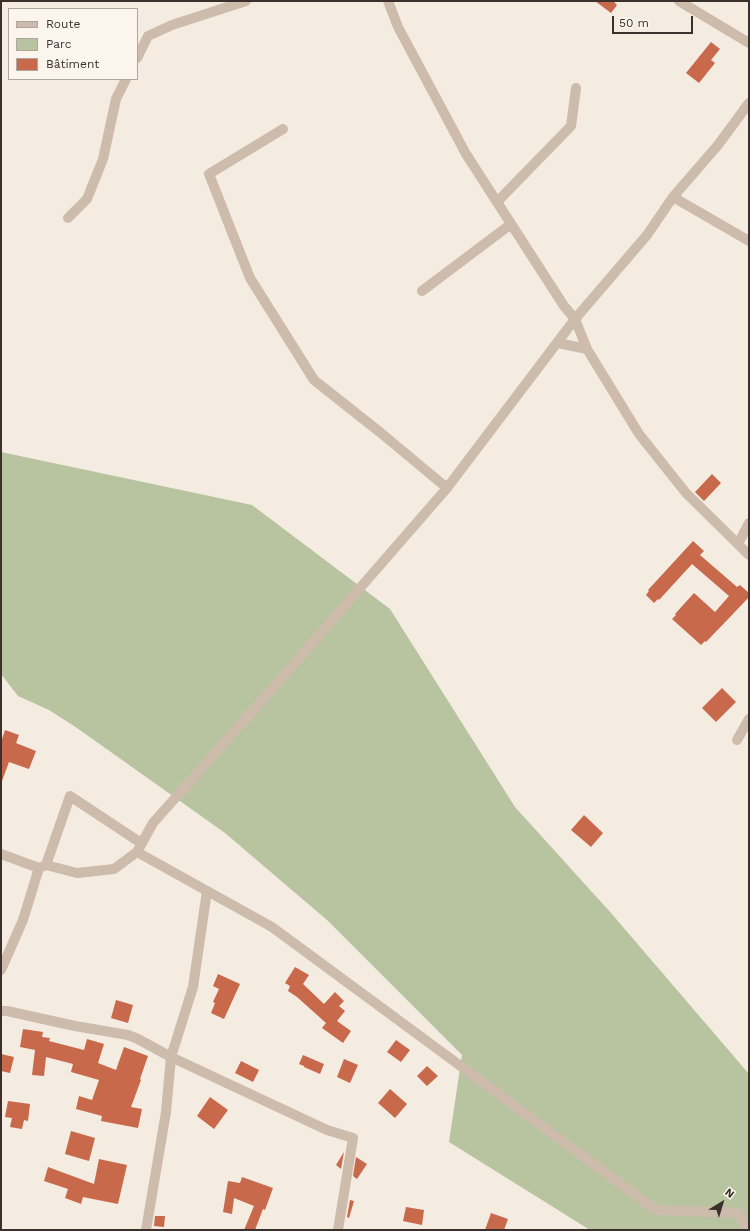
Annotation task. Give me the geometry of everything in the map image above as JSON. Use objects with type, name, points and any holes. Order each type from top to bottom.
[{"type":"street","points":[[138,56],[148,36],[172,25],[246,1]]},
{"type":"street","points":[[388,1],[398,27],[462,147],[564,306],[575,319],[587,348],[639,434],[686,493],[749,555]]},
{"type":"street","points":[[679,1],[749,44]]},
{"type":"street","points":[[68,218],[88,199],[103,159],[116,99],[126,80]]},
{"type":"street","points":[[497,202],[571,126],[576,88]]},
{"type":"street","points":[[1,854],[43,866],[76,873],[114,869],[139,848],[153,823],[447,488],[575,319],[647,234],[674,197],[718,145],[749,103]]},
{"type":"street","points":[[283,129],[209,174],[250,278],[314,380],[447,488]]},
{"type":"street","points":[[674,197],[749,241]]},
{"type":"street","points":[[422,290],[512,224]]},
{"type":"street","points":[[558,342],[587,348]]},
{"type":"street","points":[[738,544],[749,523]]},
{"type":"street","points":[[737,740],[749,718]]},
{"type":"street","points":[[1,970],[23,920],[70,796],[139,848],[207,891],[272,927],[656,1210],[738,1213],[747,1230]]},
{"type":"street","points":[[146,1230],[166,1112],[171,1057],[194,987],[207,891]]},
{"type":"street","points":[[1,1011],[128,1035],[171,1057],[328,1130],[353,1138],[338,1230]]},
{"type":"green space","points":[[1,452],[252,505],[390,609],[515,807],[611,913],[749,1074],[749,1230],[590,1230],[449,1142],[462,1055],[327,920],[225,833],[77,728],[49,710],[18,696],[1,674]]},
{"type":"building","points":[[595,1],[613,1],[617,5],[611,13]]},
{"type":"building","points":[[711,42],[720,49],[711,60],[715,63],[699,83],[686,73]]},
{"type":"building","points":[[712,474],[721,483],[704,501],[695,492]]},
{"type":"building","points":[[693,541],[704,551],[700,555],[737,587],[740,585],[749,593],[749,597],[706,642],[705,641],[701,645],[672,619],[694,593],[715,612],[729,596],[692,564],[659,600],[658,599],[654,603],[646,595],[649,591],[648,590]]},
{"type":"building","points":[[722,688],[736,702],[716,722],[702,708]]},
{"type":"building","points":[[5,730],[19,735],[16,743],[36,751],[29,769],[9,762],[2,781],[1,742]]},
{"type":"building","points":[[584,815],[603,833],[591,847],[571,830]]},
{"type":"building","points":[[295,967],[309,975],[303,984],[324,1004],[335,992],[344,1001],[339,1006],[345,1011],[337,1021],[351,1031],[343,1043],[322,1028],[326,1023],[297,997],[288,991],[290,986],[285,983]]},
{"type":"building","points":[[218,974],[240,984],[224,1019],[211,1013],[215,1003],[213,1002],[219,989],[213,986]]},
{"type":"building","points":[[116,1000],[133,1005],[128,1023],[111,1018]]},
{"type":"building","points":[[23,1029],[43,1032],[42,1037],[50,1038],[49,1041],[84,1050],[87,1039],[104,1044],[98,1063],[116,1070],[124,1047],[148,1056],[131,1107],[142,1109],[138,1128],[101,1121],[102,1116],[76,1109],[79,1096],[92,1100],[99,1080],[71,1072],[73,1064],[46,1057],[44,1076],[32,1075],[35,1050],[20,1047]]},
{"type":"building","points":[[396,1040],[410,1050],[401,1062],[387,1052]]},
{"type":"building","points":[[1,1054],[14,1057],[10,1073],[1,1071]]},
{"type":"building","points":[[303,1055],[324,1064],[320,1074],[299,1064]]},
{"type":"building","points":[[344,1059],[358,1065],[350,1083],[337,1077]]},
{"type":"building","points":[[241,1061],[259,1070],[253,1082],[235,1073]]},
{"type":"building","points":[[427,1066],[438,1076],[427,1086],[417,1076]]},
{"type":"building","points":[[390,1089],[407,1104],[395,1118],[378,1103]]},
{"type":"building","points":[[210,1097],[228,1110],[214,1129],[197,1116]]},
{"type":"building","points":[[8,1101],[30,1104],[28,1121],[24,1120],[22,1129],[10,1127],[12,1118],[5,1117]]},
{"type":"building","points":[[71,1131],[95,1138],[89,1161],[65,1154]]},
{"type":"building","points":[[344,1152],[341,1169],[336,1165]]},
{"type":"building","points":[[356,1157],[367,1164],[357,1179],[353,1176]]},
{"type":"building","points":[[99,1159],[127,1165],[118,1204],[83,1197],[81,1204],[65,1198],[68,1189],[44,1181],[48,1167],[94,1184]]},
{"type":"building","points":[[242,1177],[273,1188],[265,1210],[263,1209],[255,1230],[244,1230],[254,1206],[234,1198],[232,1214],[223,1212],[228,1181],[240,1183]]},
{"type":"building","points":[[350,1200],[354,1201],[349,1218],[347,1217]]},
{"type":"building","points":[[406,1207],[424,1210],[422,1225],[403,1221]]},
{"type":"building","points":[[491,1213],[508,1219],[504,1230],[485,1230]]},
{"type":"building","points":[[155,1216],[165,1216],[164,1227],[154,1226]]}]
